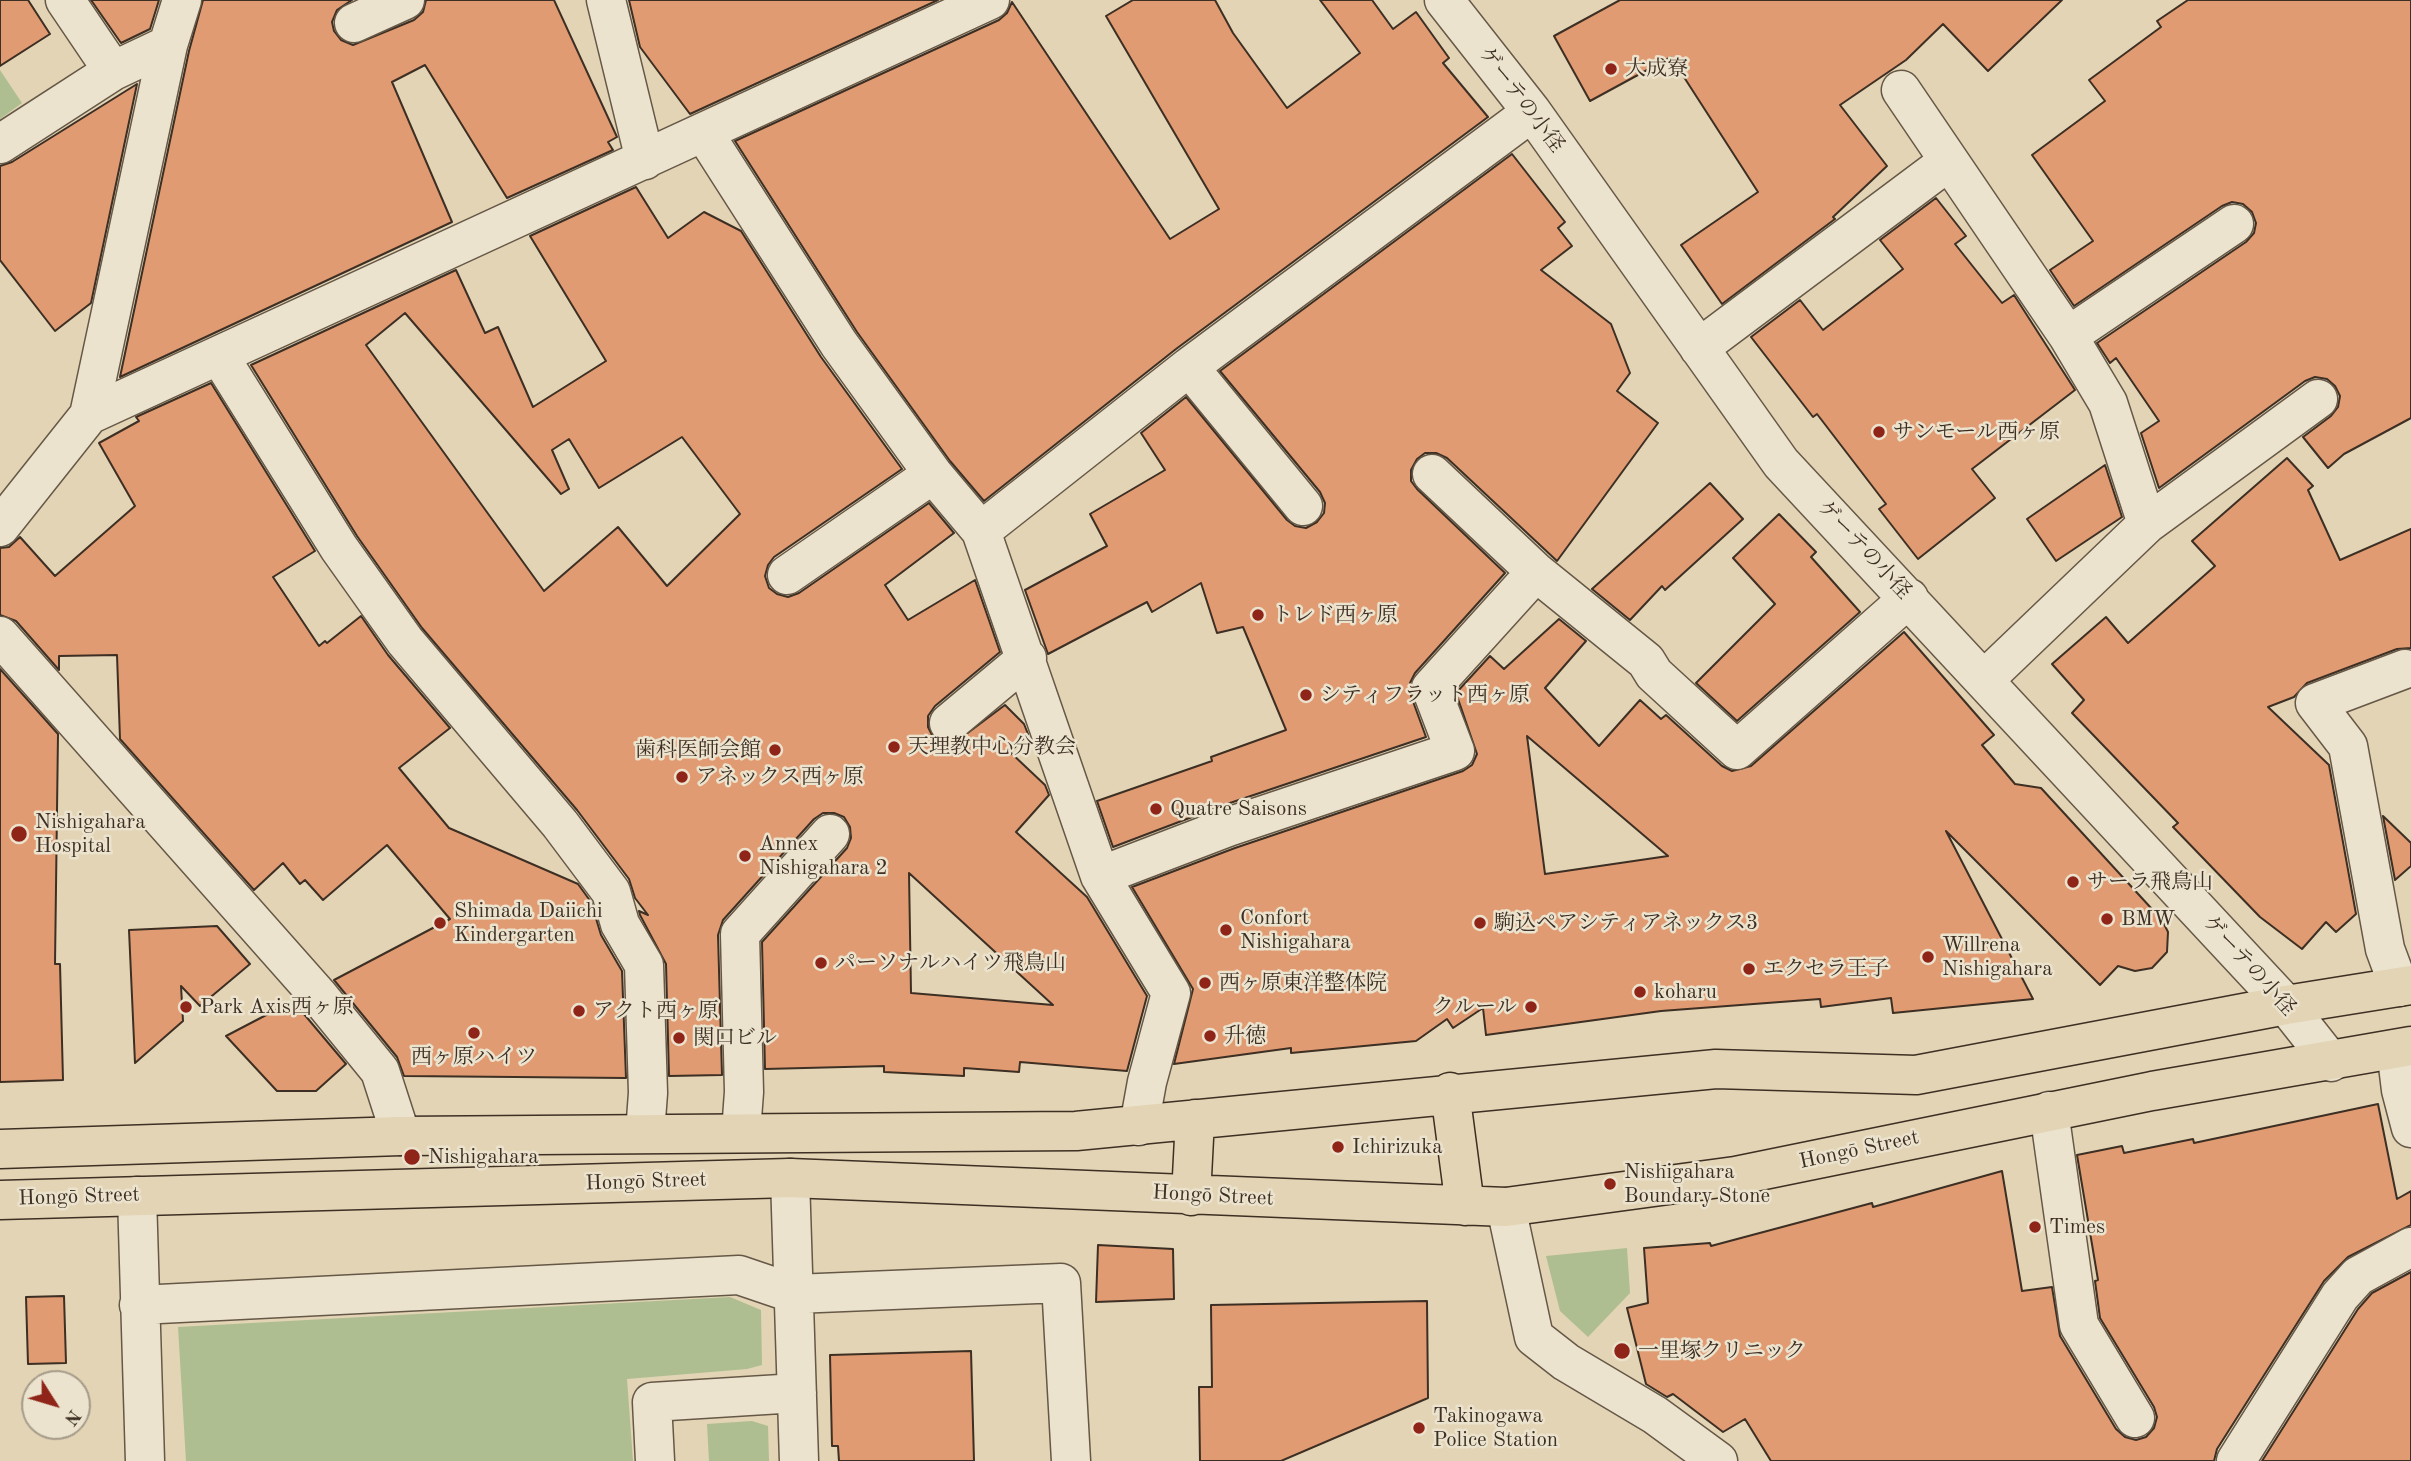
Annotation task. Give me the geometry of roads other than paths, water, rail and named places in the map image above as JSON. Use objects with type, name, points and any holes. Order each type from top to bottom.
[{"type":"main road","points":[[0,1149],[401,1136],[1076,1131],[1450,1092],[1716,1069],[1916,1075],[2286,1005],[2405,986]]},
{"type":"main road","name":"Hongō Street","points":[[0,1200],[790,1178],[1506,1208],[1735,1176],[2049,1111],[2403,1047]]},
{"type":"main road","points":[[1450,1092],[1465,1206]]},
{"type":"main road","points":[[1191,1196],[1195,1119]]},
{"type":"street","points":[[65,0],[113,71]]},
{"type":"street","points":[[0,527],[89,415],[167,45],[182,0]]},
{"type":"street","points":[[354,23],[405,0]]},
{"type":"street","points":[[606,0],[645,160]]},
{"type":"street","points":[[89,415],[220,357],[989,0]]},
{"type":"street","name":"ゲーテの小径","points":[[1444,0],[1532,112],[1782,463],[2286,1005],[2331,1062]]},
{"type":"street","points":[[0,144],[113,71],[167,45]]},
{"type":"street","points":[[1901,90],[2068,336],[2108,403],[2147,524]]},
{"type":"street","points":[[981,531],[1189,367],[1532,112]]},
{"type":"street","points":[[704,132],[839,344],[933,474],[981,531],[1100,876],[1171,993],[1147,1082],[1139,1126]]},
{"type":"street","points":[[1699,348],[1949,161]]},
{"type":"street","points":[[2068,336],[2234,224]]},
{"type":"street","points":[[220,357],[339,548],[405,641],[560,824],[611,892],[620,924],[644,965],[648,1093],[645,1133]]},
{"type":"street","points":[[1189,367],[1303,506]]},
{"type":"street","points":[[1984,679],[2147,524],[2318,399]]},
{"type":"street","points":[[787,575],[933,474]]},
{"type":"street","points":[[1432,474],[1536,572],[1646,661],[1654,674],[1737,750],[1909,598]]},
{"type":"street","points":[[1100,876],[1227,827],[1455,751],[1431,688],[1536,572]]},
{"type":"street","points":[[0,636],[318,995],[380,1071],[401,1136]]},
{"type":"street","points":[[949,723],[1027,658]]},
{"type":"street","points":[[2405,669],[2315,704],[2348,746],[2385,948],[2405,986]]},
{"type":"street","points":[[741,1132],[744,1092],[740,934],[830,834]]},
{"type":"street","points":[[2403,1047],[2411,1129]]},
{"type":"street","points":[[2049,1111],[2079,1325],[2135,1418]]},
{"type":"street","points":[[790,1178],[799,1461]]},
{"type":"street","points":[[137,1196],[145,1461]]},
{"type":"street","points":[[1506,1208],[1534,1337],[1566,1362],[1655,1415],[1718,1461]]},
{"type":"street","points":[[2236,1461],[2340,1296],[2358,1276],[2411,1247]]},
{"type":"street","points":[[139,1305],[739,1275],[795,1293],[1061,1283],[1071,1461]]},
{"type":"street","points":[[655,1461],[652,1402],[797,1393]]},
{"type":"place","name":"大成寮","points":[[1611,69]]},
{"type":"place","name":"サンモール西ヶ原","points":[[1879,432]]},
{"type":"place","name":"トレド西ヶ原","points":[[1258,615]]},
{"type":"place","name":"シティフラット西ヶ原","points":[[1306,695]]},
{"type":"place","name":"天理教中心分教会","points":[[894,747]]},
{"type":"place","name":"歯科医師会館","points":[[775,750]]},
{"type":"place","name":"アネックス西ヶ原","points":[[682,777]]},
{"type":"place","name":"Quatre Saisons","points":[[1156,809]]},
{"type":"place","name":"Nishigahara Hospital","points":[[19,834]]},
{"type":"place","name":"Annex Nishigahara 2","points":[[745,856]]},
{"type":"place","name":"サーラ飛鳥山","points":[[2073,882]]},
{"type":"place","name":"BMW","points":[[2107,919]]},
{"type":"place","name":"Shimada Daiichi Kindergarten","points":[[440,923]]},
{"type":"place","name":"駒込ペアシティアネックス3","points":[[1480,923]]},
{"type":"place","name":"Confort Nishigahara","points":[[1226,930]]},
{"type":"place","name":"Willrena Nishigahara","points":[[1928,957]]},
{"type":"place","name":"パーソナルハイツ飛鳥山","points":[[821,963]]},
{"type":"place","name":"エクセラ王子","points":[[1749,969]]},
{"type":"place","name":"西ヶ原東洋整体院","points":[[1205,983]]},
{"type":"place","name":"koharu","points":[[1640,992]]},
{"type":"place","name":"Park Axis西ヶ原","points":[[186,1007]]},
{"type":"place","name":"クルール","points":[[1531,1007]]},
{"type":"place","name":"アクト西ヶ原","points":[[579,1011]]},
{"type":"place","name":"西ヶ原ハイツ","points":[[474,1033]]},
{"type":"place","name":"升徳","points":[[1210,1036]]},
{"type":"place","name":"関口ビル","points":[[679,1038]]},
{"type":"place","name":"Ichirizuka","points":[[1338,1147]]},
{"type":"place","name":"Nishigahara","points":[[412,1157]]},
{"type":"place","name":"Nishigahara Boundary Stone","points":[[1610,1184]]},
{"type":"place","name":"Times","points":[[2035,1227]]},
{"type":"place","name":"一里塚クリニック","points":[[1622,1351]]},
{"type":"place","name":"Takinogawa Police Station","points":[[1419,1428]]}]
